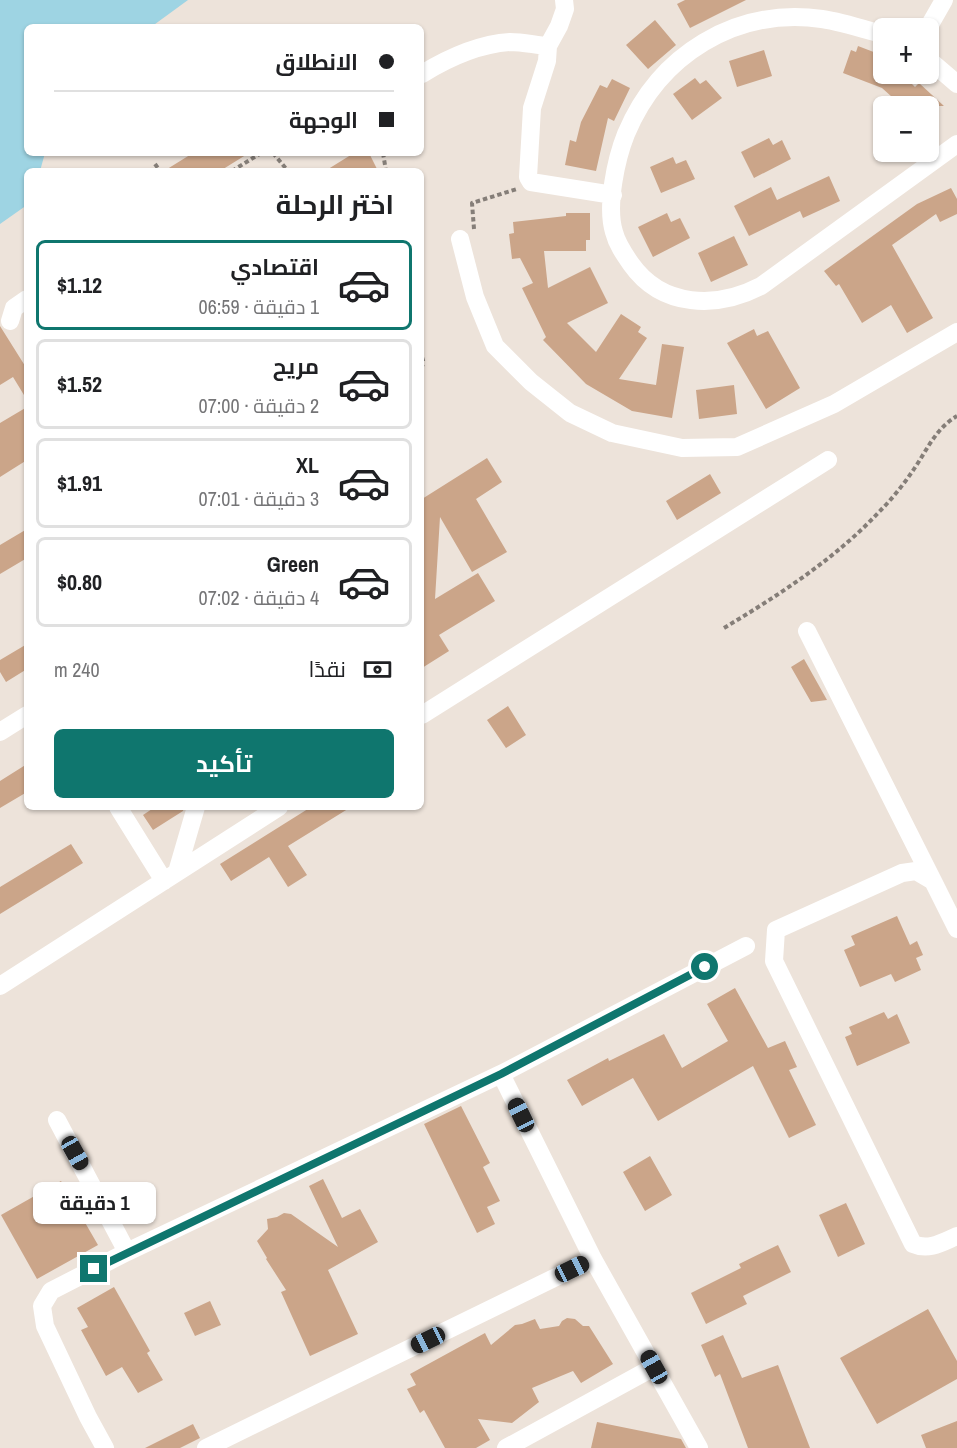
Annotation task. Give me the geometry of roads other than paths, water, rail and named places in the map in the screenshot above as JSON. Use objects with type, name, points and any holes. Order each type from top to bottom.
[{"type":"street","points":[[564,0],[565,9],[548,46],[547,61],[532,108],[528,177],[531,182],[613,195]]},
{"type":"street","points":[[934,18],[944,0]]},
{"type":"street","points":[[873,32],[822,19],[798,17],[769,19],[740,26],[706,39],[671,66],[633,118],[620,148],[613,195],[613,231],[621,250],[648,283],[669,296],[693,301],[717,301],[746,294],[761,286],[957,144]]},
{"type":"street","points":[[424,73],[443,61],[490,46],[511,42],[548,46]]},
{"type":"street","points":[[939,68],[957,84]]},
{"type":"street","points":[[460,239],[475,297],[495,346],[531,382],[570,413],[612,433],[682,448],[737,447],[834,404],[957,332]]},
{"type":"street","points":[[10,321],[14,308],[24,301]]},
{"type":"street","points":[[424,714],[828,460]]},
{"type":"street","points":[[807,631],[957,929]]},
{"type":"street","points":[[0,732],[24,717]]},
{"type":"street","points":[[120,810],[170,877]]},
{"type":"street","points":[[170,877],[195,810]]},
{"type":"street","points":[[0,987],[274,810]]},
{"type":"street","points":[[933,881],[916,871],[902,873],[776,930],[774,961],[913,1244],[922,1248],[938,1245],[957,1236]]},
{"type":"street","points":[[105,1448],[45,1326],[42,1306],[51,1291],[127,1252],[501,1074],[746,946]]},
{"type":"street","points":[[501,1074],[592,1258],[699,1448]]},
{"type":"street","points":[[57,1120],[127,1252]]},
{"type":"street","points":[[206,1448],[592,1258]]},
{"type":"street","points":[[506,1448],[654,1367]]},
{"type":"water","points":[[0,0],[188,0],[155,24],[24,24],[24,156],[44,156],[41,168],[24,168],[24,207],[0,224]]}]
